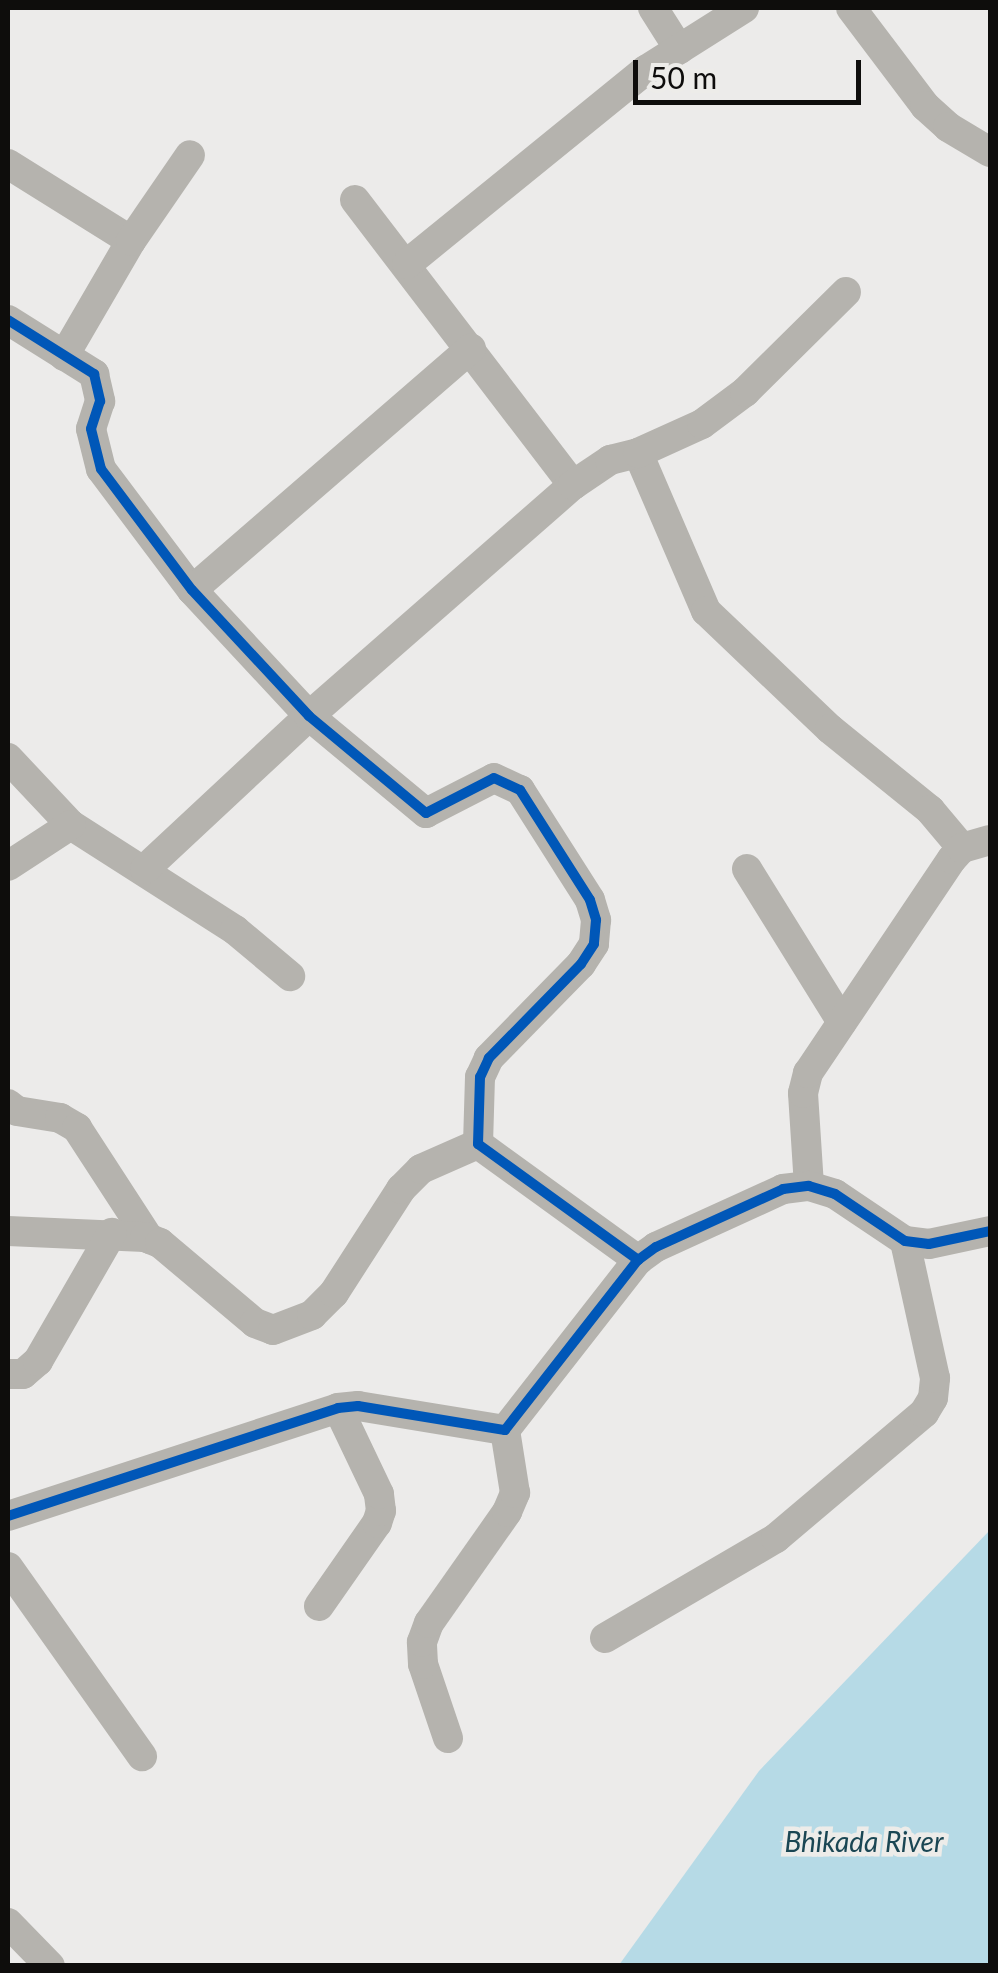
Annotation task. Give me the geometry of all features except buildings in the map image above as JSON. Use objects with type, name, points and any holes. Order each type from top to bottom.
[{"type":"street","points":[[653,8],[680,49]]},
{"type":"street","points":[[407,264],[646,70],[744,8]]},
{"type":"street","points":[[850,8],[926,106],[948,127],[990,152]]},
{"type":"street","points":[[64,356],[131,241],[190,155]]},
{"type":"street","points":[[8,164],[131,241]]},
{"type":"street","points":[[356,200],[573,485]]},
{"type":"street","points":[[145,870],[309,716],[573,485],[610,460],[638,453],[702,424],[733,401],[846,292]]},
{"type":"street","points":[[8,320],[94,374],[99,388],[91,429],[100,468],[192,590],[309,716],[426,813],[494,778],[507,781],[520,790],[590,900],[596,920],[594,944],[581,964],[490,1058],[480,1076],[478,1144]]},
{"type":"street","points":[[192,590],[471,348]]},
{"type":"street","points":[[638,453],[706,610],[830,729],[976,844],[808,1073],[803,1093],[809,1186]]},
{"type":"street","points":[[8,758],[71,825],[235,930],[290,976]]},
{"type":"street","points":[[8,866],[71,825]]},
{"type":"street","points":[[747,869],[842,1022]]},
{"type":"street","points":[[8,1104],[77,1128],[149,1239],[255,1323],[273,1330],[312,1314],[334,1292],[401,1190],[421,1170],[478,1144]]},
{"type":"street","points":[[478,1144],[638,1260]]},
{"type":"street","points":[[448,1738],[423,1664],[422,1642],[429,1623],[508,1512],[514,1493],[505,1430],[638,1260],[656,1247],[782,1189],[809,1186],[835,1194],[904,1240],[929,1244],[990,1231]]},
{"type":"street","points":[[8,1231],[112,1233],[149,1239]]},
{"type":"street","points":[[8,1374],[23,1374],[38,1362],[112,1233]]},
{"type":"street","points":[[605,1638],[776,1538],[924,1413],[933,1398],[935,1378],[904,1240]]},
{"type":"street","points":[[8,1516],[338,1408],[358,1406],[505,1430]]},
{"type":"street","points":[[319,1606],[377,1524],[380,1512],[378,1494],[338,1408]]},
{"type":"street","points":[[8,1567],[142,1756]]},
{"type":"street","points":[[8,1924],[50,1966]]},
{"type":"water","name":"Bhikada River","points":[[990,1530],[990,1965],[619,1965],[759,1771]]},
{"type":"cycle path","points":[[8,320],[94,374],[100,401],[91,429],[101,469],[192,590],[309,716],[426,813],[494,778],[520,790],[590,900],[596,920],[594,944],[581,964],[489,1058],[480,1077],[478,1144],[638,1260]]},
{"type":"cycle path","points":[[8,1516],[338,1408],[358,1406],[505,1430],[638,1260],[656,1247],[783,1189],[809,1186],[835,1194],[905,1241],[929,1244],[990,1231]]}]
